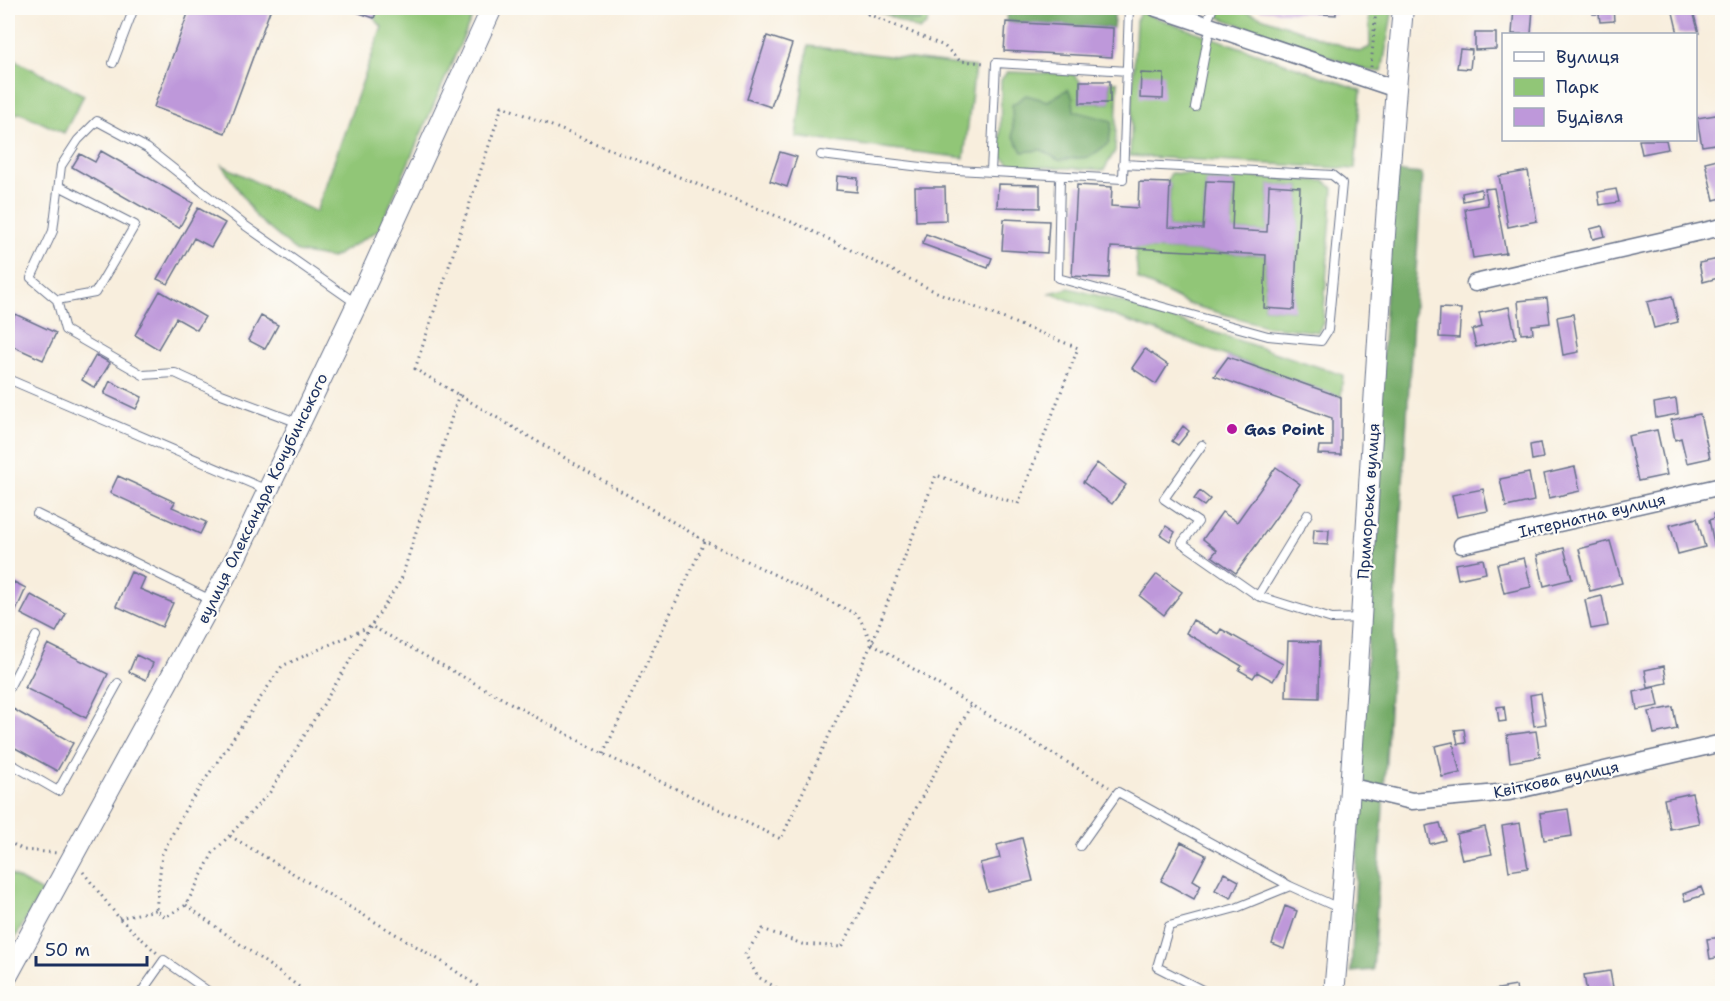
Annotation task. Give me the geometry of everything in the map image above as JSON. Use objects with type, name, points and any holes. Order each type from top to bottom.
[{"type":"street","name":"вулиця Олександра Кочубинського","points":[[8,975],[213,601],[357,304],[492,8]]},
{"type":"street","points":[[1156,8],[1396,89]]},
{"type":"street","name":"Приморська вулиця","points":[[1334,993],[1352,788],[1361,618],[1403,8]]},
{"type":"street","points":[[1474,283],[1722,228]]},
{"type":"street","name":"Інтернатна вулиця","points":[[1462,545],[1722,486]]},
{"type":"street","name":"Квіткова вулиця","points":[[1352,788],[1412,801],[1509,792],[1722,743]]},
{"type":"lane","points":[[113,63],[134,8]]},
{"type":"lane","points":[[820,155],[991,172],[1123,179],[1129,8]]},
{"type":"lane","points":[[1195,107],[1213,8]]},
{"type":"lane","points":[[991,172],[996,63],[1128,71]]},
{"type":"lane","points":[[299,423],[216,392],[175,373],[143,375],[65,330],[57,300],[31,278],[53,231],[61,166],[78,140],[97,122],[147,148],[243,224],[357,304]]},
{"type":"lane","points":[[1060,177],[1058,278],[1268,336],[1321,341],[1328,330],[1342,183],[1332,176],[1123,164]]},
{"type":"lane","points":[[57,300],[95,293],[135,225],[58,186]]},
{"type":"lane","points":[[8,380],[267,490]]},
{"type":"lane","points":[[1202,445],[1164,499],[1198,522],[1182,543],[1258,596],[1332,619],[1361,618]]},
{"type":"lane","points":[[37,514],[213,601]]},
{"type":"lane","points":[[1258,596],[1308,514]]},
{"type":"lane","points":[[8,690],[36,636]]},
{"type":"lane","points":[[8,762],[58,791],[118,683]]},
{"type":"lane","points":[[1080,846],[1118,792],[1290,886],[1342,910]]},
{"type":"lane","points":[[1210,993],[1157,967],[1169,926],[1236,908],[1290,886]]},
{"type":"lane","points":[[140,993],[164,960],[212,993]]},
{"type":"path","points":[[870,8],[868,14],[944,46],[960,62],[996,63]]},
{"type":"path","points":[[1369,80],[1376,8]]},
{"type":"path","points":[[372,626],[603,754],[781,840],[872,643],[936,475],[1018,504],[1078,348],[934,291],[804,228],[502,106],[415,369],[705,541],[858,615],[872,643],[1118,792]]},
{"type":"path","points":[[156,910],[165,917],[186,905],[213,853],[270,792],[401,580],[459,394]]},
{"type":"path","points":[[603,754],[705,541]]},
{"type":"path","points":[[156,910],[162,854],[186,808],[282,666],[372,626]]},
{"type":"path","points":[[787,993],[758,977],[745,954],[763,929],[802,944],[842,946],[971,705]]},
{"type":"path","points":[[230,836],[441,961],[489,993]]},
{"type":"path","points":[[8,842],[24,850],[52,851],[73,858],[119,918],[164,960]]},
{"type":"path","points":[[186,905],[309,993]]},
{"type":"path","points":[[119,918],[156,910]]},
{"type":"green space","points":[[378,8],[476,8],[379,230],[332,258],[297,252],[257,218],[222,165],[316,212],[382,27],[374,18]]},
{"type":"green space","points":[[877,8],[931,8],[927,24],[919,30],[876,10]]},
{"type":"green space","points":[[886,8],[922,8],[920,21],[911,21],[887,11]]},
{"type":"green space","points":[[1009,8],[1115,8],[1113,28],[1006,22]]},
{"type":"green space","points":[[1220,8],[1236,8],[1360,52],[1370,47],[1369,8],[1393,8],[1382,72],[1366,70],[1218,17]]},
{"type":"green space","points":[[1140,12],[1361,90],[1355,169],[1130,156],[1136,21]]},
{"type":"green space","points":[[808,46],[975,67],[964,158],[796,137]]},
{"type":"green space","points":[[8,57],[84,95],[64,133],[21,113],[8,115]]},
{"type":"green space","points":[[1007,72],[1073,74],[1080,81],[1080,103],[1110,103],[1110,81],[1118,82],[1115,151],[1104,170],[1011,165],[1000,155],[1001,80]]},
{"type":"green space","points":[[1068,89],[1073,98],[1074,111],[1112,121],[1109,143],[1090,157],[1058,160],[1042,150],[1022,152],[1013,135],[1012,105],[1026,95],[1048,101]]},
{"type":"green space","points":[[1392,171],[1422,174],[1373,970],[1351,972]]},
{"type":"green space","points":[[1171,173],[1325,181],[1333,188],[1323,323],[1318,332],[1266,326],[1188,304],[1138,279],[1135,248],[1266,255],[1264,308],[1293,310],[1300,187],[1269,185],[1267,232],[1232,230],[1234,183],[1206,181],[1203,229],[1168,227],[1170,184],[1166,183]]},
{"type":"green space","points":[[1069,288],[1119,301],[1343,375],[1341,397],[1050,293]]},
{"type":"green space","points":[[8,873],[42,892],[8,950]]},
{"type":"building","points":[[190,8],[271,8],[225,133],[154,107]]},
{"type":"building","points":[[345,8],[378,8],[374,18]]},
{"type":"building","points":[[1260,8],[1336,8],[1336,15],[1260,10]]},
{"type":"building","points":[[1514,8],[1533,8],[1531,33],[1512,33]]},
{"type":"building","points":[[1593,8],[1613,8],[1614,21],[1600,22],[1599,14],[1593,14]]},
{"type":"building","points":[[1672,8],[1692,8],[1699,33],[1678,33]]},
{"type":"building","points":[[1006,22],[1113,28],[1112,57],[1004,51]]},
{"type":"building","points":[[1475,33],[1496,33],[1496,49],[1475,50]]},
{"type":"building","points":[[767,36],[792,44],[771,107],[747,99]]},
{"type":"building","points":[[1460,49],[1472,50],[1470,69],[1457,68]]},
{"type":"building","points":[[1141,73],[1164,74],[1163,99],[1140,98]]},
{"type":"building","points":[[1080,81],[1110,81],[1110,103],[1080,103]]},
{"type":"building","points":[[1722,114],[1722,143],[1702,146],[1697,118]]},
{"type":"building","points":[[1639,141],[1666,141],[1668,149],[1642,154]]},
{"type":"building","points":[[101,151],[193,203],[179,228],[72,167],[80,154],[95,162]]},
{"type":"building","points":[[780,152],[797,157],[787,187],[770,181]]},
{"type":"building","points":[[1722,158],[1722,198],[1714,200],[1705,162]]},
{"type":"building","points":[[1528,171],[1537,221],[1508,227],[1499,176]]},
{"type":"building","points":[[837,176],[858,178],[857,192],[836,190]]},
{"type":"building","points":[[1206,181],[1234,182],[1232,230],[1267,232],[1269,185],[1300,187],[1294,310],[1264,308],[1266,255],[1111,247],[1109,278],[1072,276],[1077,185],[1112,187],[1111,206],[1138,208],[1139,182],[1170,183],[1168,227],[1203,229]]},
{"type":"building","points":[[998,184],[1040,185],[1040,208],[997,207]]},
{"type":"building","points":[[915,187],[945,187],[946,220],[916,221]]},
{"type":"building","points":[[1494,188],[1506,253],[1473,258],[1465,209],[1488,205],[1485,189]]},
{"type":"building","points":[[1481,189],[1482,197],[1463,201],[1462,193]]},
{"type":"building","points":[[1616,189],[1619,202],[1600,205],[1598,192]]},
{"type":"building","points":[[198,208],[225,223],[211,247],[194,238],[168,284],[157,279]]},
{"type":"building","points":[[1004,219],[1049,221],[1047,253],[1002,250]]},
{"type":"building","points":[[1602,226],[1605,236],[1593,239],[1590,229]]},
{"type":"building","points":[[926,234],[992,258],[988,268],[922,244]]},
{"type":"building","points":[[1719,259],[1722,277],[1703,282],[1699,263]]},
{"type":"building","points":[[160,291],[205,317],[197,330],[176,318],[158,349],[135,335]]},
{"type":"building","points":[[1672,296],[1678,322],[1654,328],[1647,302]]},
{"type":"building","points":[[1547,298],[1550,323],[1532,325],[1533,333],[1521,334],[1518,301]]},
{"type":"building","points":[[1509,307],[1516,338],[1476,347],[1472,330],[1482,327],[1479,313]]},
{"type":"building","points":[[1440,308],[1461,309],[1459,338],[1439,337]]},
{"type":"building","points":[[15,314],[56,333],[43,360],[8,344],[8,331]]},
{"type":"building","points":[[1573,314],[1579,352],[1563,355],[1557,317]]},
{"type":"building","points":[[261,316],[278,325],[265,349],[248,340]]},
{"type":"building","points":[[1145,349],[1168,365],[1156,384],[1132,368]]},
{"type":"building","points":[[96,355],[110,363],[95,388],[82,380]]},
{"type":"building","points":[[1228,357],[1341,397],[1341,455],[1318,454],[1319,446],[1332,446],[1332,418],[1214,376]]},
{"type":"building","points":[[110,381],[142,397],[136,409],[104,394]]},
{"type":"building","points":[[1676,399],[1678,414],[1656,418],[1654,403]]},
{"type":"building","points":[[1700,414],[1710,458],[1687,463],[1681,438],[1675,440],[1671,420]]},
{"type":"building","points":[[1183,426],[1189,431],[1178,445],[1172,441]]},
{"type":"building","points":[[1657,430],[1667,475],[1638,481],[1628,436]]},
{"type":"building","points":[[1540,443],[1543,458],[1532,460],[1530,445]]},
{"type":"building","points":[[1097,463],[1126,485],[1112,504],[1083,482]]},
{"type":"building","points":[[1276,467],[1300,484],[1236,573],[1212,556],[1217,550],[1203,539],[1222,512],[1237,522]]},
{"type":"building","points":[[1575,467],[1580,491],[1549,498],[1544,474]]},
{"type":"building","points":[[1529,473],[1534,501],[1506,507],[1500,479]]},
{"type":"building","points":[[118,476],[175,502],[172,507],[206,522],[200,534],[110,493]]},
{"type":"building","points":[[1483,489],[1488,511],[1457,517],[1452,495]]},
{"type":"building","points":[[1200,491],[1210,499],[1204,506],[1194,499]]},
{"type":"building","points":[[1722,512],[1722,547],[1715,548],[1709,520],[1715,518],[1714,514]]},
{"type":"building","points":[[1697,518],[1705,547],[1678,554],[1670,525]]},
{"type":"building","points":[[1166,526],[1175,532],[1170,541],[1161,535]]},
{"type":"building","points":[[1314,529],[1329,530],[1328,545],[1313,544]]},
{"type":"building","points":[[1610,541],[1622,583],[1590,591],[1579,549]]},
{"type":"building","points":[[1564,548],[1572,579],[1544,586],[1537,555]]},
{"type":"building","points":[[1524,558],[1531,587],[1504,593],[1497,564]]},
{"type":"building","points":[[1483,559],[1486,573],[1458,579],[1455,564]]},
{"type":"building","points":[[131,572],[145,578],[140,589],[173,603],[162,627],[116,606]]},
{"type":"building","points":[[1157,574],[1182,592],[1164,615],[1140,596]]},
{"type":"building","points":[[14,582],[26,588],[11,622],[8,621],[8,596]]},
{"type":"building","points":[[31,595],[66,614],[56,632],[21,614]]},
{"type":"building","points":[[1602,596],[1608,626],[1591,629],[1585,600]]},
{"type":"building","points":[[1193,620],[1218,634],[1221,629],[1283,664],[1273,681],[1257,672],[1253,678],[1239,670],[1242,666],[1186,633]]},
{"type":"building","points":[[1288,641],[1320,642],[1319,698],[1286,697]]},
{"type":"building","points":[[48,644],[108,674],[86,718],[25,688]]},
{"type":"building","points":[[136,655],[153,663],[146,680],[129,672]]},
{"type":"building","points":[[1664,666],[1667,683],[1648,687],[1645,670]]},
{"type":"building","points":[[1655,687],[1659,706],[1637,710],[1634,692]]},
{"type":"building","points":[[1541,693],[1546,724],[1534,726],[1530,695]]},
{"type":"building","points":[[1504,706],[1506,721],[1499,722],[1497,707]]},
{"type":"building","points":[[1673,707],[1677,729],[1654,734],[1649,712]]},
{"type":"building","points":[[13,709],[73,743],[57,771],[8,744],[8,719]]},
{"type":"building","points":[[1464,729],[1466,743],[1458,744],[1455,730]]},
{"type":"building","points":[[1536,731],[1540,757],[1510,762],[1507,735]]},
{"type":"building","points":[[1453,742],[1460,773],[1442,777],[1435,746]]},
{"type":"building","points":[[1692,793],[1699,823],[1670,829],[1664,799]]},
{"type":"building","points":[[1568,809],[1572,836],[1544,840],[1540,813]]},
{"type":"building","points":[[1440,823],[1445,840],[1430,844],[1426,826]]},
{"type":"building","points":[[1520,823],[1528,868],[1509,871],[1502,826]]},
{"type":"building","points":[[1485,827],[1492,854],[1462,860],[1456,834]]},
{"type":"building","points":[[1022,838],[1033,881],[988,892],[980,863],[1000,858],[997,845]]},
{"type":"building","points":[[1181,842],[1206,855],[1193,880],[1201,885],[1194,899],[1161,881]]},
{"type":"building","points":[[1224,873],[1239,881],[1231,898],[1215,890]]},
{"type":"building","points":[[1701,887],[1704,895],[1685,901],[1683,894]]},
{"type":"building","points":[[1285,906],[1297,911],[1284,949],[1272,944]]},
{"type":"building","points":[[1722,937],[1722,957],[1710,959],[1707,939]]},
{"type":"building","points":[[1610,971],[1614,993],[1587,993],[1584,975]]},
{"type":"building","points":[[1516,986],[1517,993],[1481,993],[1481,992]]},
{"type":"place","name":"Gas Point","points":[[1232,429]]}]
